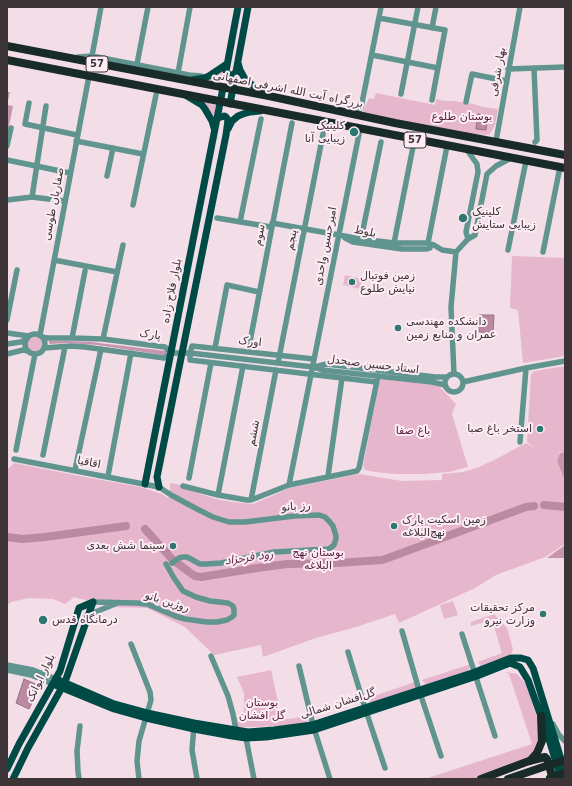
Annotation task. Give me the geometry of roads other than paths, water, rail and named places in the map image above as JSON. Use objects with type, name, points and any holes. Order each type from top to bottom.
[{"type":"highway","name":"بزرگراه آیت الله اشرفی اصفهانی","points":[[7,46],[199,84],[359,111],[565,155]]},
{"type":"highway","name":"57","points":[[7,60],[562,168]]},
{"type":"highway","points":[[196,97],[204,94],[204,89],[199,84]]},
{"type":"highway","points":[[252,108],[247,104],[246,100],[247,96],[254,94]]},
{"type":"highway","points":[[529,762],[537,753],[542,741],[544,715]]},
{"type":"highway","points":[[508,779],[546,766],[563,756]]},
{"type":"highway","points":[[481,779],[542,758],[547,759],[550,778],[565,773]]},
{"type":"main road","points":[[236,72],[231,75],[226,71],[238,7]]},
{"type":"main road","points":[[230,104],[248,7]]},
{"type":"main road","points":[[238,62],[245,79],[252,86],[269,96]]},
{"type":"main road","points":[[187,81],[204,78],[227,64]]},
{"type":"main road","name":"بلوار فلاح زاده","points":[[145,484],[223,88]]},
{"type":"main road","points":[[185,95],[202,105],[212,121],[215,133]]},
{"type":"main road","points":[[226,135],[232,121],[238,116],[250,112],[266,110]]},
{"type":"main road","points":[[218,118],[224,116],[228,120],[226,135]]},
{"type":"main road","name":"بلوار فلاح زاده","points":[[159,487],[157,477],[186,353],[226,135]]},
{"type":"main road","points":[[200,204],[201,212],[205,215],[209,214],[212,207]]},
{"type":"main road","name":"بلوار ایوانک","points":[[13,779],[28,748],[63,685],[93,602]]},
{"type":"main road","name":"بلوار ایوانک","points":[[7,769],[54,681],[63,661],[80,608],[93,602]]},
{"type":"main road","name":"گل‌افشان شمالی","points":[[476,674],[510,658],[521,658],[528,660],[536,676],[544,715]]},
{"type":"main road","name":"گل‌افشان شمالی","points":[[54,681],[114,709],[194,726],[246,735],[274,730],[314,728],[510,663],[520,667],[528,680]]},
{"type":"main road","points":[[536,676],[528,680],[563,756],[565,773]]},
{"type":"main road","points":[[544,715],[561,779]]},
{"type":"main road","name":"گل‌افشان شمالی","points":[[194,726],[236,730],[246,735]]},
{"type":"street","points":[[92,56],[101,7]]},
{"type":"street","points":[[137,64],[148,7]]},
{"type":"street","points":[[178,73],[190,7]]},
{"type":"street","points":[[359,111],[381,7]]},
{"type":"street","points":[[401,94],[418,7]]},
{"type":"street","points":[[432,28],[436,7]]},
{"type":"street","name":"بهار شرقی","points":[[496,141],[520,7]]},
{"type":"street","points":[[379,18],[445,30],[432,100]]},
{"type":"street","points":[[372,55],[438,68]]},
{"type":"street","points":[[69,58],[92,56],[195,76],[215,72]]},
{"type":"street","points":[[508,69],[565,67]]},
{"type":"street","points":[[534,68],[537,140],[535,142]]},
{"type":"street","points":[[466,102],[472,74],[506,82]]},
{"type":"street","name":"صفاریان طوسی","points":[[41,336],[89,76]]},
{"type":"street","points":[[133,205],[156,95]]},
{"type":"street","points":[[29,103],[25,124],[113,148],[143,154]]},
{"type":"street","points":[[32,197],[46,106]]},
{"type":"street","points":[[240,222],[261,119]]},
{"type":"street","name":"سوم","points":[[248,352],[292,123]]},
{"type":"street","points":[[7,146],[10,128]]},
{"type":"street","name":"پنجم","points":[[278,363],[324,129]]},
{"type":"street","name":"امیرحسین واحدی","points":[[289,484],[360,129]]},
{"type":"street","points":[[361,239],[381,142]]},
{"type":"street","points":[[429,244],[447,146]]},
{"type":"street","points":[[394,243],[413,147]]},
{"type":"street","points":[[107,176],[113,148]]},
{"type":"street","points":[[467,150],[477,164],[478,172],[466,232],[468,239]]},
{"type":"street","points":[[454,374],[451,307],[456,252],[468,239],[475,235],[487,174],[496,166],[512,158]]},
{"type":"street","points":[[7,160],[70,173]]},
{"type":"street","points":[[508,250],[526,161]]},
{"type":"street","points":[[544,252],[562,168]]},
{"type":"street","points":[[478,172],[484,170],[487,174]]},
{"type":"street","points":[[7,200],[32,197],[65,201]]},
{"type":"street","points":[[217,218],[240,222],[304,228],[338,235]]},
{"type":"street","name":"بلوط","points":[[338,235],[394,243],[429,244],[442,250],[456,252]]},
{"type":"street","name":"بلوط","points":[[338,235],[353,242],[402,249],[428,249],[430,248],[429,244]]},
{"type":"street","points":[[103,339],[123,245]]},
{"type":"street","points":[[54,260],[117,272]]},
{"type":"street","points":[[7,320],[17,270]]},
{"type":"street","points":[[72,338],[85,271]]},
{"type":"street","points":[[215,348],[227,286],[259,292]]},
{"type":"street","points":[[7,333],[28,338]]},
{"type":"street","points":[[7,344],[21,342],[34,334],[41,336],[45,342],[44,348],[35,354],[23,350],[7,354]]},
{"type":"street","name":"پارک","points":[[41,336],[47,338],[103,339],[165,347],[171,353],[164,358],[101,349],[65,347],[44,348]]},
{"type":"street","points":[[28,338],[26,345],[28,351]]},
{"type":"street","name":"اورک","points":[[186,353],[192,346],[314,359]]},
{"type":"street","points":[[43,455],[65,347]]},
{"type":"street","points":[[75,470],[101,349]]},
{"type":"street","points":[[108,476],[131,353]]},
{"type":"street","points":[[171,353],[186,353],[190,360],[211,363],[342,378],[377,379],[359,468],[357,471],[289,484],[251,500],[218,495],[183,486]]},
{"type":"street","name":"اورک","points":[[186,353],[313,367]]},
{"type":"street","points":[[16,450],[35,354]]},
{"type":"street","points":[[463,382],[565,361]]},
{"type":"street","points":[[188,478],[211,363]]},
{"type":"street","name":"استاد حسین صبحدل","points":[[313,367],[326,364],[435,378],[447,377]]},
{"type":"street","points":[[218,495],[243,366]]},
{"type":"street","name":"استاد حسین صبحدل","points":[[313,367],[322,370],[377,379],[432,382],[445,385]]},
{"type":"street","points":[[520,442],[526,368]]},
{"type":"street","name":"ششم","points":[[251,500],[276,370]]},
{"type":"street","points":[[454,374],[459,375],[463,379],[461,389],[457,392],[450,391],[445,385],[447,377],[454,374]]},
{"type":"street","points":[[328,476],[342,378]]},
{"type":"street","name":"اقاقیا","points":[[14,459],[159,487]]},
{"type":"street","name":"رز بانو","points":[[159,487],[197,510],[212,517],[229,522],[245,522],[294,516],[319,515],[329,521],[333,526],[336,536],[334,545],[329,549],[274,552],[221,563],[206,564],[200,564],[186,557],[179,558],[169,564]]},
{"type":"street","name":"روژین بانو","points":[[119,602],[147,604],[175,616],[207,622],[217,622],[230,619],[232,617],[234,614],[234,609],[233,606],[228,603],[210,601],[183,591],[174,578],[169,564]]},
{"type":"street","points":[[93,602],[119,602]]},
{"type":"street","points":[[88,615],[119,602]]},
{"type":"street","points":[[402,631],[441,756]]},
{"type":"street","points":[[462,634],[495,736]]},
{"type":"street","points":[[131,644],[150,692],[151,700],[139,741],[137,770],[139,779]]},
{"type":"street","points":[[348,652],[385,768]]},
{"type":"street","points":[[211,656],[228,696],[236,730]]},
{"type":"street","points":[[7,665],[33,670],[54,681]]},
{"type":"street","points":[[299,666],[314,728],[330,779]]},
{"type":"street","points":[[7,670],[54,681]]},
{"type":"street","points":[[544,715],[565,741]]},
{"type":"street","points":[[79,779],[77,751],[80,726]]},
{"type":"street","points":[[194,726],[192,750],[197,779]]},
{"type":"street","points":[[246,735],[254,779]]},
{"type":"waterway","name":"رود فرحزاد","points":[[544,505],[565,507]]},
{"type":"waterway","name":"رود فرحزاد","points":[[145,529],[172,559],[195,576],[201,577],[287,564],[382,560],[526,507],[534,506]]},
{"type":"waterway","name":"رود فرحزاد","points":[[7,537],[23,539],[45,537],[126,526]]},
{"type":"place","name":"کلینیک زیبایی آنا","points":[[354,132]]},
{"type":"place","name":"کلینیک زیبایی ستایش","points":[[463,218]]},
{"type":"place","name":"زمین فوتبال نیایش طلوع","points":[[352,282]]},
{"type":"place","name":"دانشکده مهندسی عمران و منابع زمین","points":[[398,328]]},
{"type":"place","name":"استخر باغ صبا","points":[[540,429]]},
{"type":"place","name":"زمین اسکیت پارک نهج‌البلاغه","points":[[394,526]]},
{"type":"place","name":"سینما شش بعدی","points":[[173,546]]},
{"type":"place","name":"مرکز تحقیقات وزارت نیرو","points":[[543,614]]},
{"type":"place","name":"درمانگاه قدس","points":[[43,620]]},
{"type":"park label","name":"بوستان طلوع","points":[[462,117]]},
{"type":"park label","name":"باغ صفا","points":[[413,431]]},
{"type":"park label","name":"بوستان نهج البلاغه","points":[[318,559]]},
{"type":"park label","name":"بوستان گل افشان","points":[[262,709]]}]
